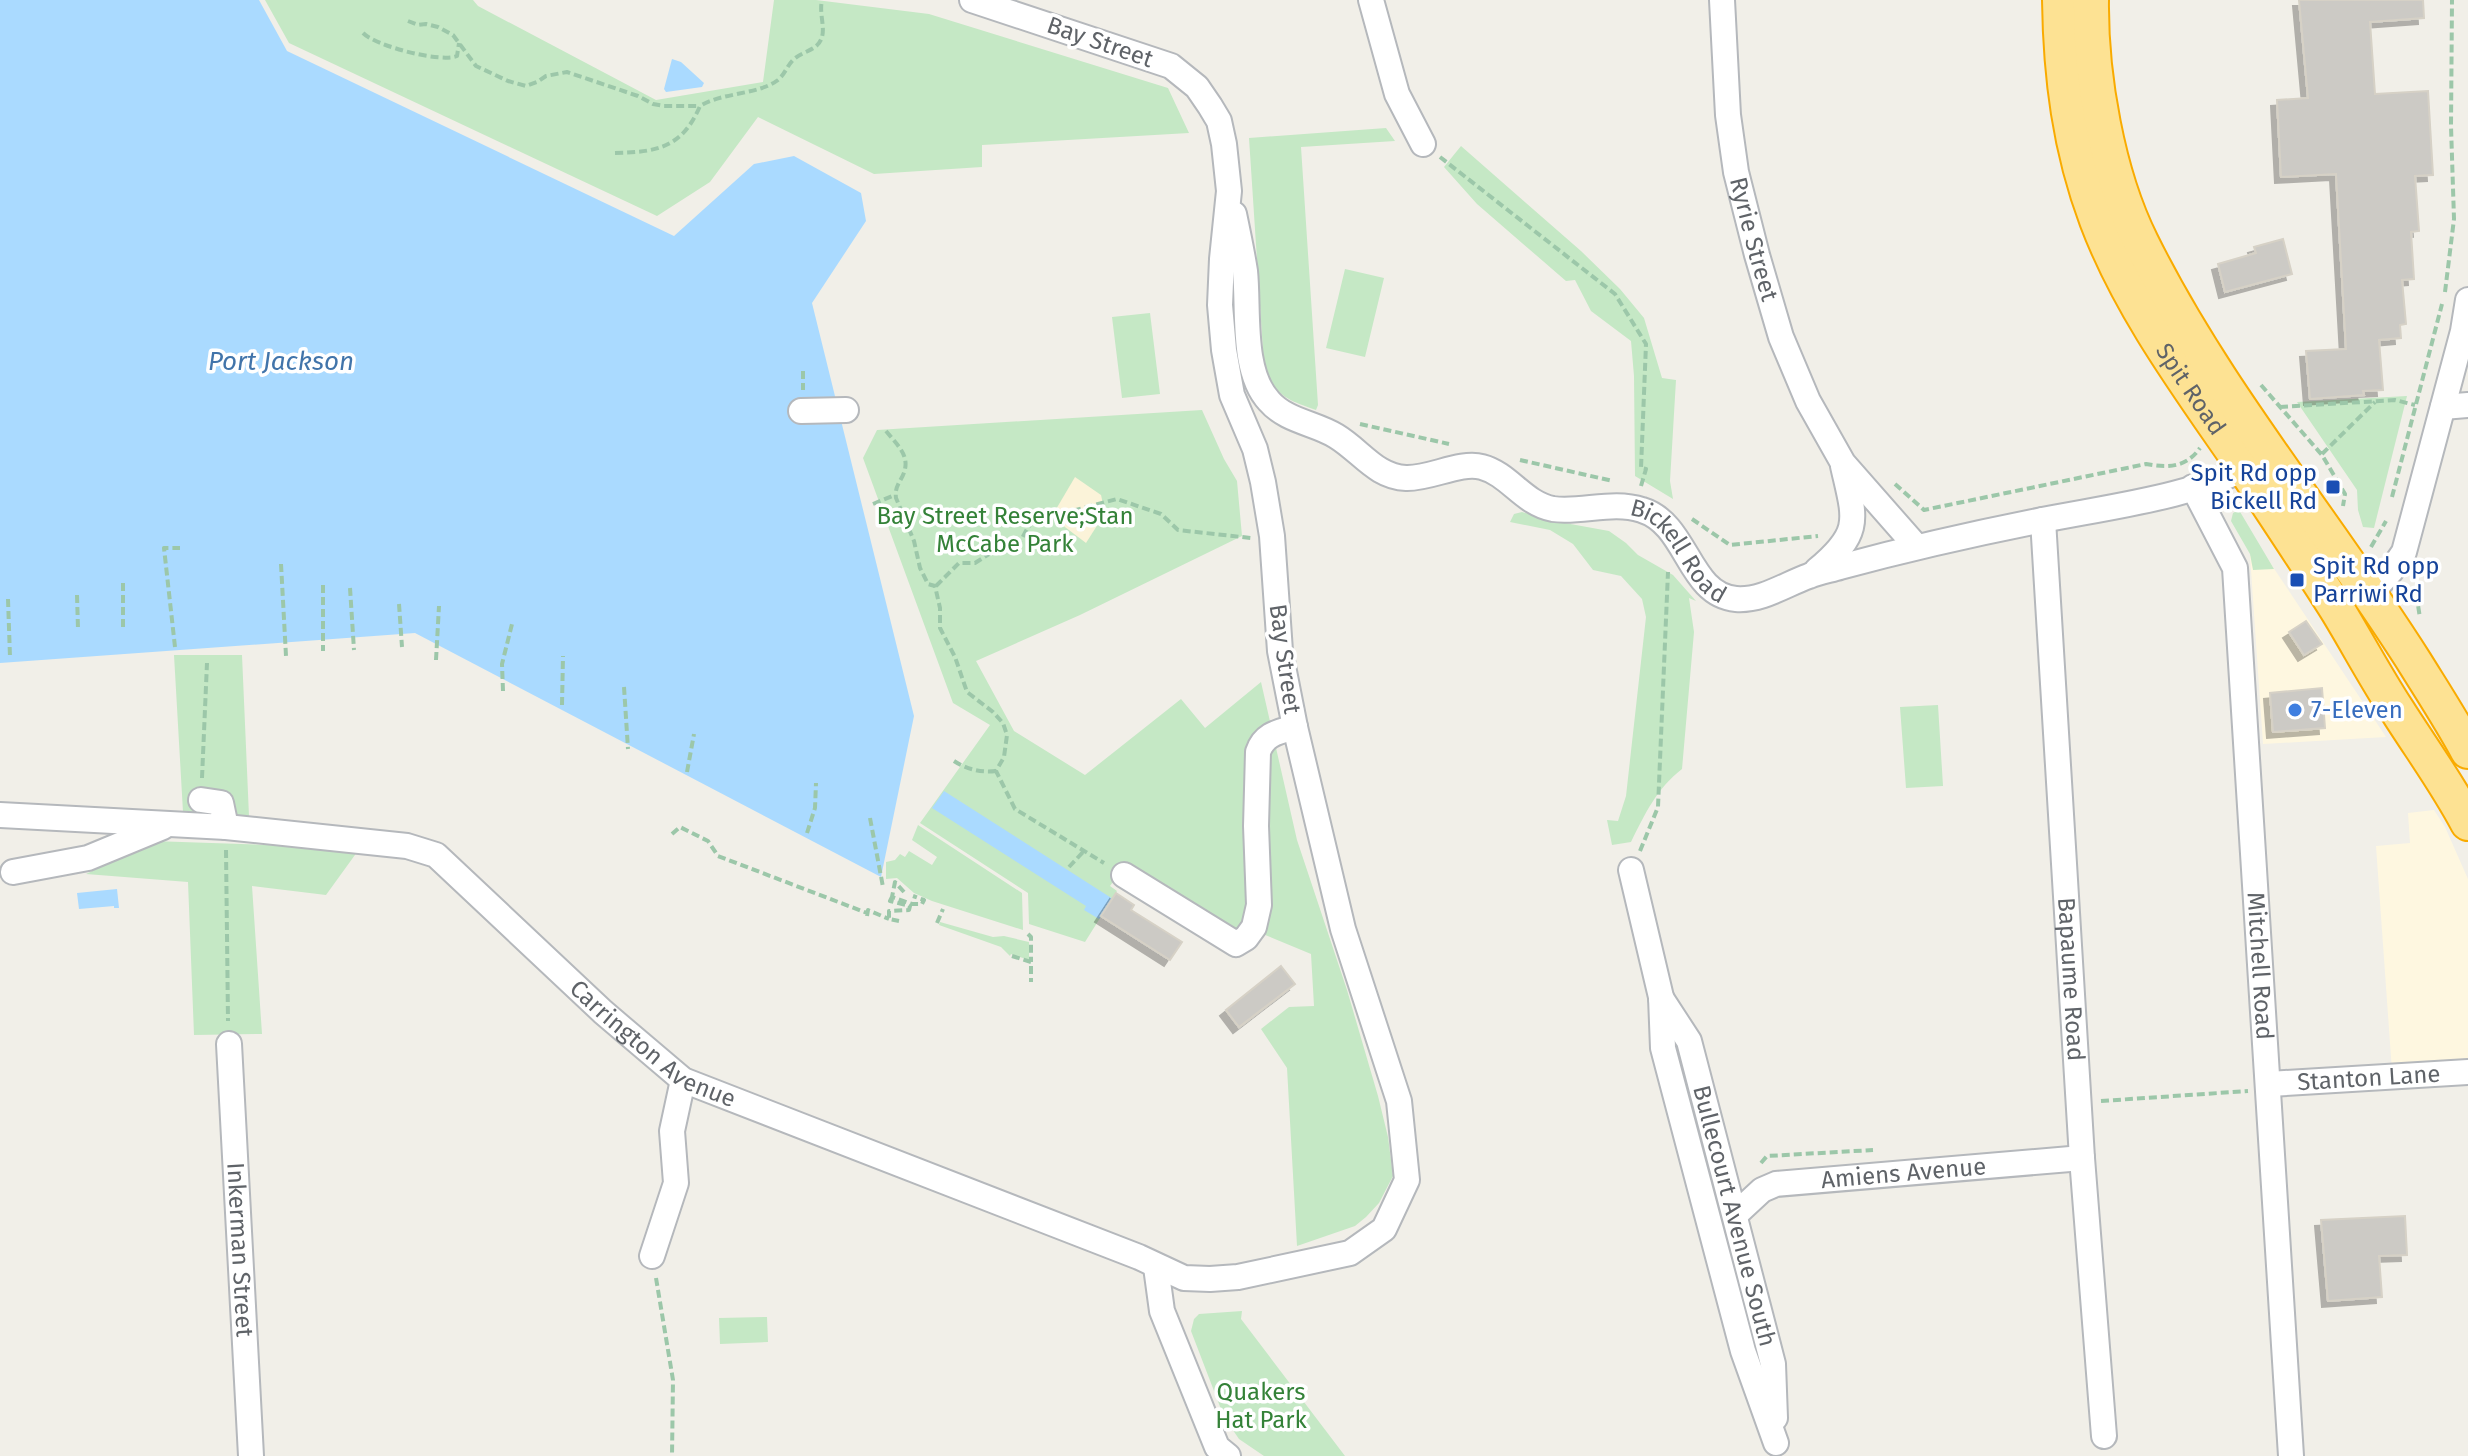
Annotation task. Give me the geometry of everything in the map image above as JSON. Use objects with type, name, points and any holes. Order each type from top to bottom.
[{"type":"highway","name":"Spit Road","points":[[2060,0],[2061,59],[2070,124],[2083,177],[2098,222],[2140,307],[2182,376],[2371,593],[2468,751]]},
{"type":"highway","name":"Spit Road","points":[[2091,0],[2099,106],[2111,158],[2141,241],[2208,360],[2338,610],[2396,709],[2463,801]]},
{"type":"street","name":"Bay Street","points":[[972,0],[1171,66],[1197,87],[1219,121],[1229,191],[1220,305],[1232,395],[1255,449],[1263,482],[1263,537],[1295,727],[1343,929],[1399,1101],[1407,1180],[1384,1229],[1350,1253],[1238,1277],[1184,1278],[1156,1267]]},
{"type":"street","points":[[1371,0],[1397,94],[1423,144]]},
{"type":"street","name":"Ryrie Street","points":[[1722,0],[1728,115],[1736,172],[1781,337],[1808,401],[1843,463],[1916,546]]},
{"type":"street","name":"Bickell Road","points":[[1229,191],[1245,272],[1253,371],[1266,399],[1279,411],[1335,435],[1377,470],[1388,475],[1416,478],[1480,466],[1541,506],[1569,509],[1628,507],[1655,515],[1669,526],[1707,585],[1718,594],[1734,599],[1751,598],[1812,574],[1916,546],[2171,495],[2258,461]]},
{"type":"street","points":[[2371,593],[2404,552],[2463,331],[2468,300]]},
{"type":"street","points":[[2443,407],[2468,405]]},
{"type":"street","points":[[801,411],[846,410]]},
{"type":"street","name":"Ryrie Street","points":[[1812,574],[1833,557],[1851,532],[1854,517],[1843,463]]},
{"type":"street","name":"Mitchell Road","points":[[2193,487],[2235,568],[2291,1456]]},
{"type":"street","name":"Bapaume Road","points":[[2043,520],[2082,1158],[2104,1436]]},
{"type":"street","points":[[1117,871],[1236,944],[1246,938],[1254,927],[1259,905],[1256,826],[1258,752],[1267,736],[1295,727]]},
{"type":"street","points":[[201,800],[221,803],[226,827]]},
{"type":"street","name":"Carrington Avenue","points":[[0,815],[226,827],[407,846],[436,855],[603,1012],[683,1080],[1124,1251],[1156,1267]]},
{"type":"street","name":"Carrington Avenue","points":[[13,872],[88,858],[172,824]]},
{"type":"street","name":"Bullecourt Avenue South","points":[[1631,870],[1661,997],[1663,1048],[1743,1351],[1777,1450]]},
{"type":"street","name":"Bullecourt Avenue South","points":[[1661,997],[1689,1041],[1735,1215],[1773,1364],[1777,1450]]},
{"type":"street","name":"Inkerman Street","points":[[229,1044],[251,1456]]},
{"type":"street","name":"Stanton Lane","points":[[2269,1084],[2468,1072]]},
{"type":"street","points":[[652,1256],[676,1183],[672,1131],[683,1080]]},
{"type":"street","name":"Amiens Avenue","points":[[1735,1215],[1762,1190],[1776,1184],[2082,1158]]},
{"type":"street","points":[[1156,1267],[1162,1311],[1217,1447],[1228,1456]]},
{"type":"path","points":[[408,21],[438,27],[453,35],[476,66],[517,84],[526,86],[546,76],[567,72],[653,104],[700,106],[720,97],[774,83],[784,75],[793,60],[817,47],[823,36],[819,10],[822,0]]},
{"type":"path","points":[[2364,541],[2371,547],[2385,523],[2448,281],[2454,219],[2452,0]]},
{"type":"path","points":[[363,33],[368,38],[404,51],[442,59],[457,56],[458,40]]},
{"type":"path","points":[[615,153],[646,153],[668,146],[694,120],[700,106]]},
{"type":"path","points":[[1423,144],[1615,294],[1646,344],[1641,468],[1646,469],[1640,487]]},
{"type":"path","points":[[2254,378],[2322,454],[2345,494],[2342,512]]},
{"type":"path","points":[[2280,407],[2395,400],[2415,405]]},
{"type":"path","points":[[2322,454],[2377,401]]},
{"type":"path","points":[[886,431],[899,444],[906,462],[906,472],[895,495],[914,541],[920,568],[928,584],[935,586]]},
{"type":"path","points":[[1895,484],[1924,510],[2146,464],[2165,467]]},
{"type":"path","points":[[873,504],[895,495]]},
{"type":"path","points":[[935,586],[959,563],[975,563],[1008,542],[1016,546],[1034,521],[1117,499],[1161,514],[1178,530],[1263,537]]},
{"type":"path","points":[[1631,870],[1658,807],[1669,526]]},
{"type":"path","points":[[175,647],[164,548],[180,548]]},
{"type":"path","points":[[281,564],[286,656]]},
{"type":"path","points":[[123,582],[123,627]]},
{"type":"path","points":[[323,585],[323,651]]},
{"type":"path","points":[[935,586],[940,628],[955,657],[967,692],[993,712],[1003,723],[1007,735],[1004,757],[996,771]]},
{"type":"path","points":[[350,588],[354,650]]},
{"type":"path","points":[[77,595],[78,629]]},
{"type":"path","points":[[8,599],[10,657]]},
{"type":"path","points":[[399,604],[402,647]]},
{"type":"path","points":[[436,660],[439,606]]},
{"type":"path","points":[[503,691],[502,664],[512,624]]},
{"type":"path","points":[[562,705],[563,656]]},
{"type":"path","points":[[201,800],[207,663]]},
{"type":"path","points":[[624,687],[628,749]]},
{"type":"path","points":[[687,772],[694,734]]},
{"type":"path","points":[[954,761],[968,768],[996,771]]},
{"type":"path","points":[[996,771],[1015,809],[1117,871]]},
{"type":"path","points":[[807,833],[815,808],[816,783]]},
{"type":"path","points":[[870,818],[883,887]]},
{"type":"path","points":[[226,827],[229,1044]]},
{"type":"path","points":[[672,834],[680,827],[708,841],[718,856],[867,914],[868,910],[899,921]]},
{"type":"path","points":[[1069,867],[1084,851]]},
{"type":"path","points":[[889,919],[889,911],[909,910],[910,906],[890,901],[895,882],[904,892]]},
{"type":"path","points":[[892,897],[922,904],[924,900],[913,896]]},
{"type":"path","points":[[937,923],[943,909]]},
{"type":"path","points":[[1028,934],[1031,937],[1031,982]]},
{"type":"path","points":[[1012,956],[1031,962]]},
{"type":"path","points":[[2116,1100],[2236,1092]]},
{"type":"path","points":[[652,1256],[673,1380],[672,1456]]},
{"type":"shaded area","name":"7-Eleven","points":[[2265,555],[2386,737],[2263,744],[2250,556]]},
{"type":"shaded area","points":[[2434,810],[2468,879],[2468,1066],[2392,1071],[2376,846],[2410,843],[2408,813]]},
{"type":"green space","points":[[265,0],[473,0],[478,6],[656,100],[763,82],[774,0],[816,0],[929,14],[1168,88],[1189,133],[982,145],[982,167],[874,174],[758,117],[710,182],[657,216],[289,43]]},
{"type":"green space","points":[[1386,128],[1395,141],[1301,147],[1316,410],[1283,396],[1264,366],[1249,138]]},
{"type":"green space","points":[[1461,146],[1581,251],[1644,318],[1662,378],[1676,380],[1670,481],[1673,499],[1635,476],[1631,341],[1591,311],[1575,280],[1566,281],[1477,204],[1444,167]]},
{"type":"green space","points":[[1345,269],[1384,278],[1365,357],[1326,348]]},
{"type":"green space","points":[[1150,313],[1160,394],[1122,398],[1112,317]]},
{"type":"green space","points":[[2407,396],[2374,528],[2363,527],[2357,490],[2297,402]]},
{"type":"green space","name":"Bay Street Reserve;Stan McCabe Park","points":[[1202,410],[1237,481],[1242,536],[1080,615],[976,661],[1014,731],[1085,775],[1181,699],[1205,728],[1261,682],[1297,840],[1347,990],[1378,1096],[1393,1176],[1379,1203],[1355,1226],[1297,1246],[1287,1068],[1261,1029],[1289,1007],[1314,1006],[1311,954],[1263,934],[1233,935],[1123,868],[1110,886],[1117,891],[1085,942],[1029,924],[1028,893],[920,823],[990,725],[953,703],[863,458],[877,430]]},
{"type":"green space","points":[[2239,510],[2274,569],[2253,570],[2250,554],[2231,521],[2233,513]]},
{"type":"green space","points":[[1522,512],[1609,531],[1638,555],[1673,575],[1696,601],[1689,598],[1694,632],[1682,769],[1659,793],[1631,842],[1612,845],[1607,820],[1618,821],[1626,796],[1646,617],[1642,599],[1621,576],[1593,570],[1573,544],[1550,530],[1510,522],[1514,514]]},
{"type":"green space","points":[[174,655],[242,655],[249,816],[183,812]]},
{"type":"green space","points":[[1938,705],[1943,786],[1906,788],[1900,707]]},
{"type":"green space","points":[[918,825],[1022,893],[1023,930],[932,901],[914,893],[897,878],[886,879],[886,862],[895,860],[900,854],[905,857],[909,851],[932,865],[937,857],[912,840]]},
{"type":"green space","points":[[152,841],[360,848],[326,895],[252,886],[262,1034],[194,1035],[188,882],[86,874]]},
{"type":"green space","points":[[940,922],[993,937],[1004,936],[1029,942],[1029,960],[1010,956],[1001,947],[939,925]]},
{"type":"green space","name":"Quakers Hat Park","points":[[1242,1311],[1241,1319],[1345,1456],[1264,1456],[1239,1439],[1224,1417],[1191,1331],[1199,1314]]},
{"type":"green space","points":[[767,1317],[768,1342],[720,1344],[719,1318]]},
{"type":"sand","points":[[1075,477],[1101,495],[1105,513],[1086,543],[1057,521],[1055,511]]},
{"type":"water","name":"Port Jackson","points":[[0,0],[259,0],[287,51],[674,236],[754,164],[794,156],[861,193],[866,221],[812,303],[914,716],[881,877],[415,633],[0,663]]},
{"type":"water","points":[[672,59],[681,62],[704,83],[702,87],[666,92],[664,89]]},
{"type":"water","points":[[944,791],[1113,899],[1099,919],[1084,910],[1086,906],[932,808]]},
{"type":"water","points":[[117,889],[119,908],[79,909],[77,893]]},
{"type":"building","points":[[2299,0],[2423,0],[2424,18],[2370,22],[2375,94],[2428,91],[2433,175],[2415,176],[2419,231],[2411,232],[2414,279],[2402,280],[2406,324],[2400,325],[2401,338],[2379,340],[2383,390],[2363,391],[2364,395],[2310,399],[2306,351],[2346,349],[2336,174],[2281,177],[2277,100],[2308,98]]},
{"type":"building","points":[[2283,239],[2292,274],[2225,292],[2218,264],[2256,253],[2254,247]]},
{"type":"building","points":[[2306,621],[2322,644],[2304,655],[2289,632]]},
{"type":"building","points":[[2322,688],[2325,728],[2273,732],[2270,693]]},
{"type":"building","points":[[1116,893],[1134,905],[1131,910],[1182,942],[1170,960],[1101,916]]},
{"type":"building","points":[[1281,966],[1295,984],[1239,1027],[1226,1010]]},
{"type":"building","points":[[2405,1216],[2407,1255],[2379,1256],[2382,1297],[2328,1301],[2321,1220]]},
{"type":"place","name":"Spit Rd opp Bickell Rd","points":[[2333,487]]},
{"type":"place","name":"Spit Rd opp Parriwi Rd","points":[[2297,580]]},
{"type":"place","name":"7-Eleven","points":[[2295,710]]}]
